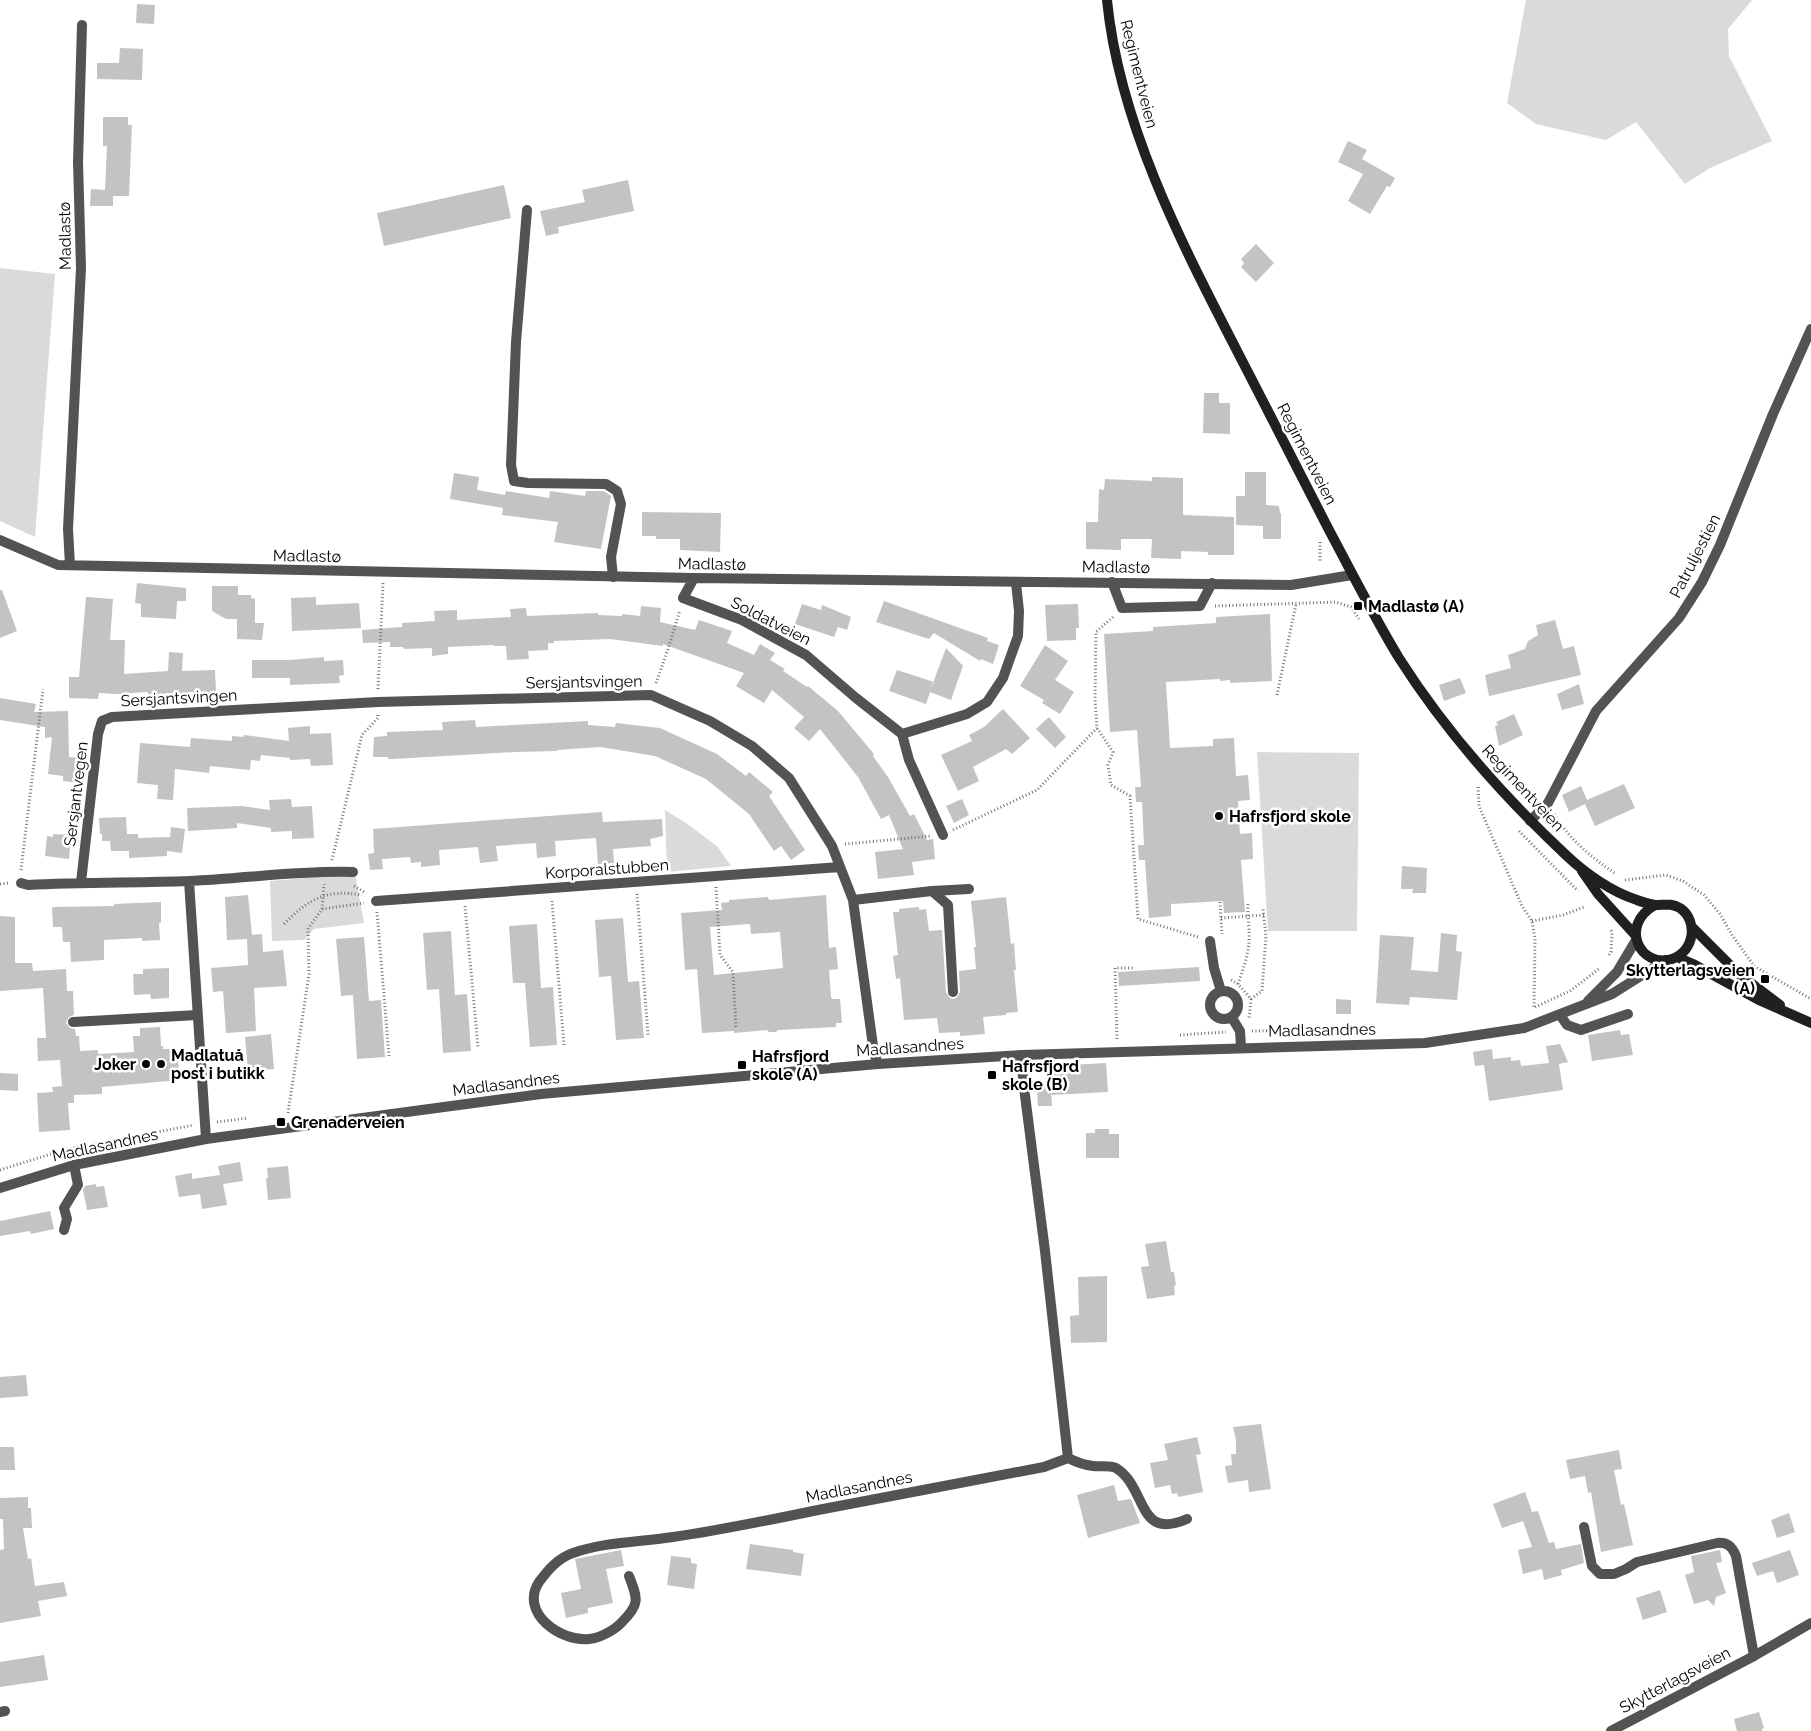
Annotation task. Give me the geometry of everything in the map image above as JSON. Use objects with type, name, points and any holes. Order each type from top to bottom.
[{"type":"main road","name":"Regimentveien","points":[[1107,0],[1118,66],[1126,100],[1156,181],[1228,333],[1352,575],[1400,659],[1481,768],[1530,821],[1578,866],[1634,899],[1655,905]]},
{"type":"main road","name":"Regimentveien","points":[[1578,866],[1598,894],[1636,938]]},
{"type":"main road","points":[[1692,927],[1690,944],[1683,953],[1666,960],[1656,959],[1646,954],[1639,946],[1636,938],[1635,928],[1645,910],[1655,905],[1666,904],[1678,907],[1686,914],[1692,927],[1738,974],[1792,1014]]},
{"type":"main road","points":[[1677,957],[1761,1001],[1811,1023]]},
{"type":"street","name":"Madlastø","points":[[70,565],[68,529],[81,268],[78,162],[82,25]]},
{"type":"street","points":[[527,210],[516,342],[511,465],[514,481],[528,483],[606,484],[617,492],[621,504],[611,557],[613,577]]},
{"type":"street","name":"Patruljestien","points":[[1530,821],[1548,803],[1596,711],[1679,618],[1702,582],[1720,545],[1773,414],[1811,329]]},
{"type":"street","name":"Madlastø","points":[[0,540],[58,565],[613,577],[1016,583],[1112,582],[1291,585],[1352,575]]},
{"type":"street","points":[[683,598],[694,578]]},
{"type":"street","points":[[1112,582],[1122,608],[1200,606],[1212,584]]},
{"type":"street","points":[[943,835],[908,760],[902,734],[967,714],[987,702],[1003,678],[1018,636],[1019,610],[1016,583]]},
{"type":"street","name":"Soldatveien","points":[[683,598],[742,620],[806,655],[902,734]]},
{"type":"street","name":"Sersjantsvingen","points":[[112,717],[378,702],[651,695],[710,721],[752,746],[789,778],[832,846],[853,900],[874,1054],[878,1064]]},
{"type":"street","name":"Sersjantvegen","points":[[81,882],[98,734],[102,722],[112,717]]},
{"type":"street","name":"Korporalstubben","points":[[376,900],[840,867]]},
{"type":"street","points":[[21,883],[28,885],[81,882],[190,881],[329,872],[341,875],[353,872]]},
{"type":"street","points":[[190,881],[206,1139]]},
{"type":"street","points":[[853,900],[932,891],[969,889]]},
{"type":"street","points":[[932,891],[948,905],[953,992]]},
{"type":"street","name":"Madlasandnes","points":[[1586,1003],[1617,972],[1636,938]]},
{"type":"street","points":[[1210,941],[1214,968],[1221,991]]},
{"type":"street","name":"Madlasandnes","points":[[0,1188],[74,1165],[206,1139],[541,1094],[878,1064],[1022,1055],[1426,1043],[1524,1028],[1612,994],[1666,960]]},
{"type":"street","points":[[1221,991],[1231,992],[1238,1000],[1238,1010],[1232,1018],[1222,1020],[1213,1015],[1209,1006],[1212,996],[1221,991]]},
{"type":"street","points":[[1560,1015],[1567,1025],[1581,1030],[1628,1014]]},
{"type":"street","points":[[73,1022],[197,1015]]},
{"type":"street","points":[[1232,1018],[1240,1031],[1241,1047]]},
{"type":"street","points":[[1022,1055],[1023,1080],[1045,1251],[1068,1458],[1092,1466],[1115,1467],[1124,1475],[1138,1494],[1151,1521],[1158,1524],[1174,1525],[1187,1519]]},
{"type":"street","points":[[64,1230],[67,1219],[64,1208],[78,1185],[74,1165]]},
{"type":"street","name":"Madlasandnes","points":[[629,1576],[637,1595],[634,1610],[616,1628],[590,1640],[572,1638],[551,1629],[537,1613],[533,1599],[535,1589],[546,1573],[558,1561],[571,1554],[590,1548],[702,1533],[1044,1467],[1068,1458]]},
{"type":"street","name":"Skytterlagsveien","points":[[1584,1527],[1592,1566],[1595,1571],[1605,1576],[1622,1572],[1637,1562],[1717,1543],[1731,1546],[1736,1556],[1754,1656]]},
{"type":"street","name":"Skytterlagsveien","points":[[1611,1731],[1754,1656],[1811,1623]]},
{"type":"path","points":[[329,872],[362,735],[378,718],[383,572]]},
{"type":"path","points":[[651,695],[668,649],[683,598]]},
{"type":"path","points":[[1200,606],[1336,602]]},
{"type":"path","points":[[1277,695],[1296,604]]},
{"type":"path","points":[[1122,608],[1096,632],[1094,699],[1097,728],[1113,752],[1108,765],[1111,785],[1130,796],[1138,920],[1210,941]]},
{"type":"path","points":[[21,883],[20,875],[43,689]]},
{"type":"path","points":[[832,846],[943,835],[1036,790],[1097,728]]},
{"type":"path","points":[[1478,787],[1478,806],[1522,906],[1532,922],[1535,940],[1534,1008]]},
{"type":"path","points":[[288,1113],[309,974],[308,929],[322,909],[324,883],[341,875],[376,900]]},
{"type":"path","points":[[715,876],[720,956],[733,972],[736,1029]]},
{"type":"path","points":[[636,882],[648,1035]]},
{"type":"path","points":[[550,888],[564,1045]]},
{"type":"path","points":[[1577,890],[1583,896]]},
{"type":"path","points":[[284,924],[300,908],[315,898],[339,894],[362,895]]},
{"type":"path","points":[[464,894],[478,1048]]},
{"type":"path","points":[[322,909],[376,900]]},
{"type":"path","points":[[376,900],[389,1056]]},
{"type":"path","points":[[1220,902],[1222,937]]},
{"type":"path","points":[[1238,984],[1244,967],[1249,941],[1248,904]]},
{"type":"path","points":[[1532,922],[1562,915],[1584,907]]},
{"type":"path","points":[[1258,1031],[1249,1020],[1251,999],[1262,990],[1266,936],[1263,909]]},
{"type":"path","points":[[1221,918],[1264,915]]},
{"type":"path","points":[[1608,958],[1612,942],[1612,933],[1609,926]]},
{"type":"path","points":[[1117,1039],[1114,968],[1135,968]]},
{"type":"path","points":[[1226,978],[1238,984],[1251,999]]},
{"type":"shaded area","points":[[1526,0],[1752,0],[1728,29],[1729,56],[1772,141],[1710,168],[1685,184],[1636,122],[1606,140],[1536,124],[1507,103]]},
{"type":"shaded area","points":[[0,268],[55,274],[35,537],[0,521]]},
{"type":"shaded area","points":[[1257,752],[1359,753],[1357,931],[1268,931]]},
{"type":"shaded area","points":[[665,810],[717,846],[731,866],[667,872]]},
{"type":"shaded area","points":[[355,874],[364,923],[314,929],[304,940],[272,941],[270,881]]},
{"type":"building","points":[[137,4],[155,5],[154,24],[136,23]]},
{"type":"building","points":[[120,48],[143,49],[142,80],[97,79],[97,63],[119,63]]},
{"type":"building","points":[[103,117],[128,117],[128,125],[132,125],[129,196],[113,196],[113,206],[90,206],[91,189],[105,190],[107,146],[103,146]]},
{"type":"building","points":[[1348,141],[1367,150],[1362,159],[1395,178],[1390,187],[1387,186],[1370,214],[1348,201],[1363,174],[1338,162]]},
{"type":"building","points":[[628,180],[634,211],[558,227],[559,233],[546,236],[540,211],[585,202],[582,190]]},
{"type":"building","points":[[504,185],[511,218],[384,246],[377,213]]},
{"type":"building","points":[[1256,244],[1274,263],[1256,282],[1241,267],[1244,263],[1241,259]]},
{"type":"building","points":[[1204,393],[1219,393],[1219,403],[1230,403],[1230,434],[1203,433]]},
{"type":"building","points":[[1245,472],[1266,472],[1266,505],[1279,506],[1281,513],[1281,539],[1263,539],[1263,526],[1236,525],[1236,496],[1245,496]]},
{"type":"building","points":[[454,473],[479,477],[477,490],[505,495],[506,491],[549,498],[550,491],[585,496],[586,491],[604,491],[611,496],[601,549],[554,542],[558,522],[502,515],[503,508],[450,499]]},
{"type":"building","points":[[1152,477],[1183,478],[1183,515],[1234,517],[1234,555],[1208,555],[1208,552],[1181,551],[1181,559],[1151,558],[1152,539],[1121,539],[1121,550],[1086,549],[1086,522],[1098,522],[1099,489],[1104,490],[1105,479],[1152,481]]},
{"type":"building","points":[[642,512],[721,513],[720,552],[680,550],[680,539],[656,539],[656,536],[642,536]]},
{"type":"building","points":[[137,583],[186,588],[186,601],[177,601],[176,619],[141,617],[141,604],[135,603]]},
{"type":"building","points":[[212,586],[238,586],[238,595],[251,595],[251,598],[255,599],[255,623],[264,623],[262,640],[237,639],[237,619],[226,619],[212,611]]},
{"type":"building","points":[[0,590],[2,590],[17,631],[0,638]]},
{"type":"building","points":[[86,597],[113,599],[110,640],[125,640],[124,674],[168,671],[169,652],[183,653],[182,671],[215,670],[216,692],[189,692],[189,696],[148,697],[148,692],[99,693],[98,699],[69,698],[69,677],[79,677]]},
{"type":"building","points":[[316,597],[316,605],[359,603],[361,628],[292,631],[291,598]]},
{"type":"building","points":[[884,601],[988,638],[987,641],[999,645],[993,664],[981,659],[980,661],[934,633],[929,639],[876,622]]},
{"type":"building","points":[[802,604],[821,610],[822,605],[851,617],[847,630],[838,627],[834,637],[795,624]]},
{"type":"building","points":[[1078,604],[1079,628],[1076,628],[1076,640],[1047,641],[1045,605]]},
{"type":"building","points":[[641,606],[661,608],[660,622],[695,630],[699,620],[732,631],[727,643],[754,655],[760,644],[775,653],[770,660],[785,669],[783,671],[808,686],[838,711],[874,754],[873,756],[888,777],[910,816],[914,814],[927,840],[933,839],[935,859],[912,862],[914,875],[878,879],[875,852],[903,849],[889,815],[881,819],[858,777],[820,729],[809,741],[794,728],[804,717],[772,690],[764,703],[736,686],[744,673],[663,644],[663,646],[610,639],[554,641],[554,643],[548,643],[548,650],[528,651],[529,659],[507,660],[506,646],[448,647],[448,654],[432,656],[432,648],[404,649],[403,647],[390,647],[390,642],[363,643],[362,630],[402,627],[402,623],[435,621],[434,611],[457,610],[457,620],[511,617],[510,609],[526,608],[527,616],[598,613],[598,615],[622,616],[622,614],[640,616]]},
{"type":"building","points":[[1270,614],[1272,681],[1230,683],[1230,680],[1220,681],[1220,679],[1166,682],[1170,748],[1213,746],[1213,739],[1234,738],[1236,776],[1248,775],[1250,800],[1238,801],[1240,834],[1252,833],[1253,859],[1241,860],[1245,912],[1224,913],[1223,901],[1171,904],[1171,916],[1149,918],[1145,860],[1139,860],[1138,845],[1144,845],[1142,802],[1136,802],[1135,787],[1141,787],[1137,730],[1110,732],[1104,634],[1153,631],[1153,627],[1216,623],[1216,617]]},
{"type":"building","points":[[1555,620],[1563,649],[1574,646],[1581,675],[1489,696],[1485,675],[1511,668],[1508,655],[1525,649],[1528,641],[1538,635],[1536,625]]},
{"type":"building","points":[[1045,645],[1068,661],[1055,680],[1074,692],[1060,714],[1042,703],[1044,700],[1020,686]]},
{"type":"building","points":[[946,648],[963,666],[951,700],[930,692],[926,704],[889,691],[897,670],[933,682]]},
{"type":"building","points":[[324,657],[324,661],[343,660],[344,675],[339,676],[340,683],[290,685],[290,678],[252,678],[252,660],[290,660]]},
{"type":"building","points":[[1460,678],[1466,693],[1444,701],[1439,685]]},
{"type":"building","points":[[1579,684],[1584,704],[1562,710],[1557,694]]},
{"type":"building","points":[[0,698],[36,704],[34,712],[68,711],[69,757],[83,758],[79,783],[63,781],[63,776],[48,774],[52,737],[45,738],[45,727],[0,720]]},
{"type":"building","points":[[1003,709],[1030,738],[1012,754],[1006,749],[973,767],[979,781],[958,791],[941,755],[972,741],[969,735],[984,727]]},
{"type":"building","points":[[1514,714],[1523,735],[1499,746],[1495,726],[1498,725],[1496,722]]},
{"type":"building","points":[[1049,717],[1066,737],[1055,748],[1036,729]]},
{"type":"building","points":[[475,720],[476,727],[588,721],[588,725],[615,727],[616,723],[660,728],[717,754],[746,776],[749,772],[773,792],[769,796],[805,850],[791,860],[781,846],[774,851],[749,814],[706,779],[655,756],[600,747],[557,751],[393,759],[373,757],[374,737],[387,736],[387,732],[443,730],[442,722]]},
{"type":"building","points":[[310,726],[310,734],[331,733],[333,765],[311,766],[310,759],[290,760],[290,758],[261,755],[260,761],[251,760],[250,770],[210,766],[209,773],[175,769],[173,800],[157,799],[158,785],[137,783],[140,743],[190,747],[191,738],[232,741],[232,736],[243,737],[244,735],[289,741],[288,728]]},
{"type":"building","points":[[1624,784],[1635,808],[1595,826],[1585,804],[1569,812],[1562,795],[1581,786],[1587,800]]},
{"type":"building","points":[[291,799],[292,807],[312,806],[314,838],[292,839],[292,831],[271,832],[271,828],[237,823],[237,828],[188,831],[187,808],[242,806],[270,810],[269,800]]},
{"type":"building","points":[[962,799],[969,815],[954,823],[946,806]]},
{"type":"building","points":[[602,812],[603,822],[662,819],[663,836],[650,839],[651,846],[613,849],[614,863],[598,864],[596,838],[555,841],[556,856],[537,858],[536,843],[496,846],[498,861],[480,863],[478,847],[439,850],[440,865],[421,867],[421,862],[411,863],[410,857],[382,859],[383,869],[370,870],[368,854],[374,853],[373,829]]},
{"type":"building","points":[[126,817],[127,834],[138,834],[138,838],[170,837],[171,827],[185,829],[182,853],[167,851],[167,856],[129,858],[129,851],[111,851],[110,841],[102,841],[99,818]]},
{"type":"building","points":[[53,834],[71,835],[69,859],[45,856],[47,836],[53,837]]},
{"type":"building","points":[[1402,866],[1427,868],[1426,893],[1412,893],[1413,889],[1401,889]]},
{"type":"building","points":[[248,895],[252,935],[262,934],[263,952],[283,950],[287,986],[254,988],[256,1031],[226,1033],[223,991],[213,992],[211,968],[248,965],[247,939],[227,940],[225,897]]},
{"type":"building","points":[[826,895],[829,948],[836,947],[838,969],[829,970],[831,997],[832,999],[840,999],[842,1023],[836,1023],[836,1027],[778,1030],[776,1032],[769,1032],[767,1030],[702,1033],[697,969],[685,970],[681,913],[722,910],[721,903],[729,902],[729,900],[768,897],[769,900]],"holes":[[[750,924],[751,934],[780,932],[783,968],[714,975],[710,927]]]},
{"type":"building","points":[[1006,897],[1011,944],[1014,943],[1016,970],[1014,970],[1018,1012],[983,1017],[985,1034],[960,1036],[960,1032],[939,1033],[937,1018],[904,1020],[900,978],[896,979],[893,956],[898,955],[893,912],[899,912],[899,909],[919,907],[919,910],[926,909],[929,931],[942,930],[946,992],[950,998],[954,999],[960,992],[959,971],[976,969],[974,947],[976,947],[971,901]]},
{"type":"building","points":[[161,902],[160,940],[142,941],[142,938],[104,940],[104,960],[71,962],[70,942],[63,942],[62,927],[53,927],[52,907],[114,906],[114,904]]},
{"type":"building","points":[[0,916],[15,917],[15,963],[32,963],[33,971],[66,969],[67,991],[73,991],[74,1015],[69,1017],[66,1023],[70,1028],[75,1029],[76,1036],[79,1036],[80,1051],[98,1050],[98,1054],[134,1052],[133,1036],[140,1036],[140,1028],[160,1027],[161,1046],[163,1046],[163,1049],[177,1049],[180,1080],[102,1087],[102,1094],[74,1095],[74,1103],[68,1103],[70,1130],[39,1132],[37,1093],[53,1092],[52,1087],[62,1086],[60,1060],[38,1061],[37,1038],[46,1038],[43,988],[0,991]]},
{"type":"building","points":[[623,918],[628,982],[639,981],[644,1038],[616,1040],[611,976],[599,977],[595,920]]},
{"type":"building","points":[[537,924],[541,988],[553,987],[557,1045],[530,1047],[525,983],[513,983],[509,926]]},
{"type":"building","points":[[451,931],[455,995],[467,994],[471,1051],[443,1053],[439,989],[427,990],[423,933]]},
{"type":"building","points":[[1441,933],[1457,935],[1456,951],[1462,952],[1457,1000],[1410,997],[1409,1005],[1376,1003],[1380,935],[1414,937],[1411,970],[1438,972]]},
{"type":"building","points":[[364,937],[369,1001],[381,1000],[385,1057],[357,1059],[353,995],[341,996],[336,939]]},
{"type":"building","points":[[1199,967],[1200,981],[1119,986],[1118,972]]},
{"type":"building","points":[[169,968],[169,998],[151,999],[150,994],[134,995],[133,974],[143,974],[143,969]]},
{"type":"building","points":[[1336,999],[1351,1000],[1351,1014],[1336,1014]]},
{"type":"building","points":[[1620,1030],[1621,1035],[1629,1034],[1633,1055],[1592,1061],[1588,1035]]},
{"type":"building","points":[[271,1034],[274,1069],[248,1071],[245,1037]]},
{"type":"building","points":[[1560,1044],[1568,1062],[1559,1064],[1563,1090],[1489,1101],[1484,1065],[1475,1066],[1473,1052],[1492,1049],[1493,1059],[1511,1057],[1511,1061],[1520,1060],[1521,1066],[1549,1063],[1546,1046]]},
{"type":"building","points":[[1106,1063],[1108,1092],[1052,1095],[1050,1066]]},
{"type":"building","points":[[0,1073],[18,1074],[18,1091],[0,1090]]},
{"type":"building","points":[[1051,1086],[1052,1106],[1038,1106],[1037,1087]]},
{"type":"building","points":[[1095,1129],[1109,1129],[1109,1134],[1119,1134],[1119,1158],[1086,1158],[1086,1133],[1095,1133]]},
{"type":"building","points":[[240,1162],[243,1181],[223,1184],[227,1205],[202,1209],[200,1194],[179,1197],[175,1176],[192,1173],[192,1179],[220,1175],[218,1166]]},
{"type":"building","points":[[288,1166],[291,1198],[268,1200],[267,1168]]},
{"type":"building","points":[[96,1184],[96,1187],[104,1186],[108,1207],[87,1210],[83,1190],[85,1186]]},
{"type":"building","points":[[50,1211],[54,1229],[31,1234],[30,1231],[0,1236],[0,1221]]},
{"type":"building","points":[[1166,1241],[1171,1272],[1174,1272],[1175,1295],[1147,1299],[1141,1267],[1149,1266],[1145,1244]]},
{"type":"building","points":[[1107,1276],[1107,1342],[1071,1343],[1070,1316],[1079,1315],[1078,1277]]},
{"type":"building","points":[[26,1375],[28,1396],[0,1398],[0,1377]]},
{"type":"building","points":[[1261,1424],[1271,1489],[1249,1492],[1248,1480],[1228,1483],[1225,1466],[1232,1465],[1231,1454],[1236,1454],[1236,1440],[1233,1427]]},
{"type":"building","points":[[1197,1437],[1201,1454],[1196,1455],[1203,1492],[1178,1497],[1177,1493],[1172,1494],[1170,1485],[1155,1488],[1150,1463],[1168,1460],[1164,1444]]},
{"type":"building","points":[[0,1447],[14,1447],[15,1470],[0,1470]]},
{"type":"building","points":[[1619,1450],[1622,1469],[1614,1470],[1621,1505],[1624,1504],[1633,1545],[1601,1552],[1591,1492],[1588,1493],[1585,1476],[1570,1479],[1566,1460]]},
{"type":"building","points":[[1114,1485],[1118,1501],[1131,1499],[1140,1523],[1088,1538],[1077,1495]]},
{"type":"building","points":[[1525,1492],[1532,1512],[1538,1511],[1549,1543],[1554,1542],[1556,1549],[1581,1544],[1584,1563],[1561,1570],[1562,1575],[1544,1580],[1542,1569],[1523,1574],[1518,1550],[1532,1547],[1523,1521],[1502,1528],[1493,1504]]},
{"type":"building","points":[[28,1497],[28,1508],[31,1508],[32,1528],[23,1528],[28,1559],[31,1558],[35,1586],[64,1582],[67,1596],[38,1601],[41,1616],[0,1623],[0,1550],[4,1549],[3,1519],[0,1519],[0,1498]]},
{"type":"building","points":[[1789,1513],[1795,1532],[1777,1538],[1771,1520]]},
{"type":"building","points":[[750,1544],[793,1550],[793,1552],[804,1554],[801,1576],[746,1569]]},
{"type":"building","points":[[621,1550],[624,1566],[606,1569],[613,1603],[588,1608],[588,1613],[566,1618],[561,1593],[581,1589],[575,1559]]},
{"type":"building","points":[[1720,1550],[1722,1562],[1716,1563],[1726,1593],[1716,1597],[1714,1606],[1708,1600],[1694,1604],[1685,1575],[1694,1572],[1691,1556]]},
{"type":"building","points":[[1790,1550],[1799,1575],[1777,1583],[1773,1571],[1757,1576],[1752,1563]]},
{"type":"building","points":[[671,1556],[691,1558],[691,1563],[697,1564],[694,1589],[667,1585]]},
{"type":"building","points":[[1660,1590],[1667,1612],[1643,1620],[1636,1598]]},
{"type":"building","points":[[44,1655],[48,1680],[0,1687],[0,1662]]},
{"type":"building","points":[[1759,1712],[1764,1728],[1762,1731],[1737,1731],[1734,1719]]},
{"type":"place","name":"Madlastø (A)","points":[[1358,606]]},
{"type":"place","name":"Hafrsfjord skole","points":[[1219,816]]},
{"type":"place","name":"Skytterlagsveien (A)","points":[[1765,979]]},
{"type":"place","name":"Joker","points":[[146,1064]]},
{"type":"place","name":"Madlatuå post i butikk","points":[[161,1064]]},
{"type":"place","name":"Hafrsfjord skole (A)","points":[[742,1065]]},
{"type":"place","name":"Hafrsfjord skole (B)","points":[[992,1075]]},
{"type":"place","name":"Grenaderveien","points":[[281,1122]]}]
